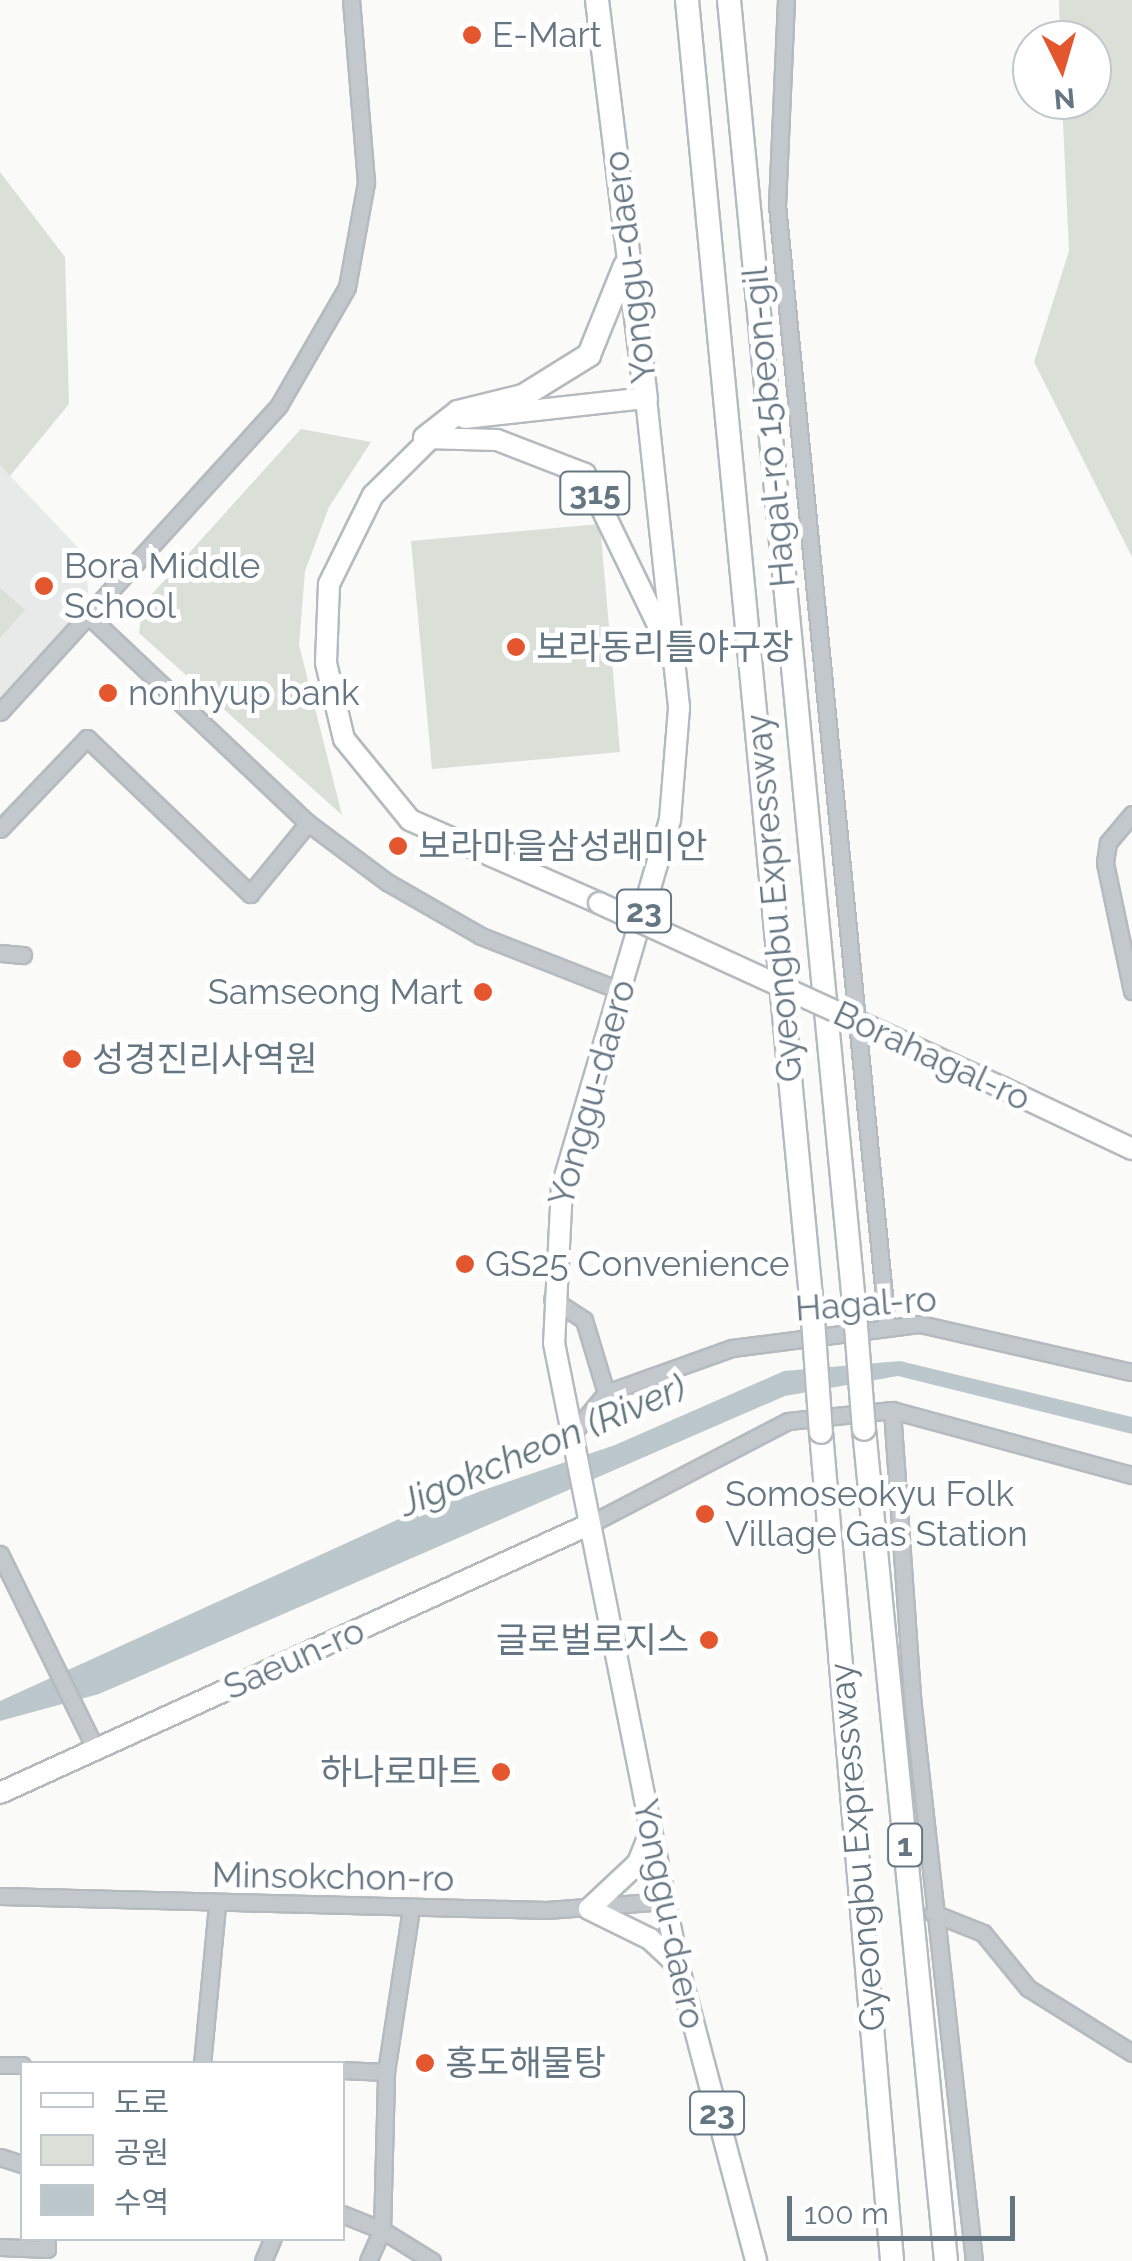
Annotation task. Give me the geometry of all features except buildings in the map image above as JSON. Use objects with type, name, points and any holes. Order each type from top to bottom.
[{"type":"highway","points":[[588,0],[610,85]]},
{"type":"highway","name":"Yonggu-daero","points":[[597,0],[646,398]]},
{"type":"highway","points":[[610,85],[612,0]]},
{"type":"highway","name":"Gyeongbu Expressway","points":[[687,0],[813,1319],[892,2261]]},
{"type":"highway","name":"Gyeongbu Expressway","points":[[728,0],[946,2261]]},
{"type":"highway","points":[[425,438],[458,412],[522,396],[590,355],[628,258]]},
{"type":"main road","name":"Borahagal-ro","points":[[646,398],[458,419],[425,438],[373,495],[329,584],[326,663],[344,739],[410,820],[1132,1149]]},
{"type":"main road","name":"Yonggu-daero","points":[[570,1425],[552,1299],[562,1187],[670,820],[676,664],[646,398]]},
{"type":"main road","name":"315","points":[[425,438],[498,440],[585,474],[676,664]]},
{"type":"main road","name":"23","points":[[570,1425],[587,1515]]},
{"type":"main road","name":"Yonggu-daero","points":[[587,1515],[678,1965],[756,2261]]},
{"type":"main road","name":"Saeun-ro","points":[[0,1794],[89,1737],[587,1515]]},
{"type":"main road","points":[[650,1833],[638,1863],[588,1910],[650,1939],[678,1965]]},
{"type":"street","points":[[0,712],[91,618],[279,404],[347,287],[366,182],[350,0]]},
{"type":"street","name":"Hagal-ro 15beon-gil","points":[[786,0],[777,205],[886,1326]]},
{"type":"street","points":[[91,618],[308,823],[456,924],[621,992]]},
{"type":"street","points":[[0,830],[87,738],[250,894],[308,823]]},
{"type":"street","points":[[1132,814],[1108,843],[1106,863],[1132,990]]},
{"type":"street","points":[[0,952],[23,955]]},
{"type":"street","points":[[552,1299],[584,1320],[606,1393],[570,1425]]},
{"type":"street","name":"Hagal-ro","points":[[606,1393],[732,1348],[886,1326],[966,1328],[1130,1370]]},
{"type":"street","points":[[892,1410],[933,1913],[974,2261]]},
{"type":"street","points":[[587,1515],[788,1422],[892,1410],[1132,1476]]},
{"type":"street","points":[[0,1554],[89,1737]]},
{"type":"street","name":"Minsokchon-ro","points":[[0,1896],[411,1909],[588,1910],[665,1901]]},
{"type":"street","points":[[202,2061],[217,1905]]},
{"type":"street","points":[[368,2261],[382,2230],[386,2072],[411,1909]]},
{"type":"street","points":[[933,1913],[983,1933],[1028,1988],[1132,2053]]},
{"type":"street","points":[[345,2070],[386,2072]]},
{"type":"street","points":[[345,2215],[382,2230],[432,2261]]},
{"type":"street","points":[[0,2247],[47,2250]]},
{"type":"shaded area","name":"Bora Middle School","points":[[0,465],[84,554],[91,618],[0,712]]},
{"type":"green space","points":[[1059,0],[1132,0],[1132,557],[1034,362],[1069,251],[1063,120],[1112,120],[1112,20],[1060,20]]},
{"type":"green space","points":[[0,172],[65,257],[69,404],[10,476],[0,465]]},
{"type":"green space","points":[[301,429],[371,442],[329,507],[305,571],[299,645],[342,815],[139,633],[143,604]]},
{"type":"green space","name":"보라동리틀야구장","points":[[600,524],[620,752],[432,769],[411,541]]},
{"type":"green space","points":[[0,588],[25,610],[0,638]]},
{"type":"water","points":[[900,1361],[1132,1417],[1132,1434],[898,1376],[785,1396],[99,1694],[0,1721],[0,1701],[399,1519],[615,1445],[784,1371]]},
{"type":"place","name":"E-Mart","points":[[472,35]]},
{"type":"place","name":"Bora Middle School","points":[[44,586]]},
{"type":"place","name":"보라동리틀야구장","points":[[516,647]]},
{"type":"place","name":"nonhyup bank","points":[[108,693]]},
{"type":"place","name":"보라마을삼성래미안","points":[[398,846]]},
{"type":"place","name":"Samseong Mart","points":[[483,992]]},
{"type":"place","name":"성경진리사역원","points":[[72,1059]]},
{"type":"place","name":"GS25 Convenience","points":[[465,1264]]},
{"type":"place","name":"Somoseokyu Folk Village Gas Station","points":[[705,1514]]},
{"type":"place","name":"글로벌로지스","points":[[709,1640]]},
{"type":"place","name":"하나로마트","points":[[501,1772]]},
{"type":"place","name":"홍도해물탕","points":[[425,2063]]},
{"type":"water label","name":"Jigokcheon (River)","points":[[542,1445]]}]
